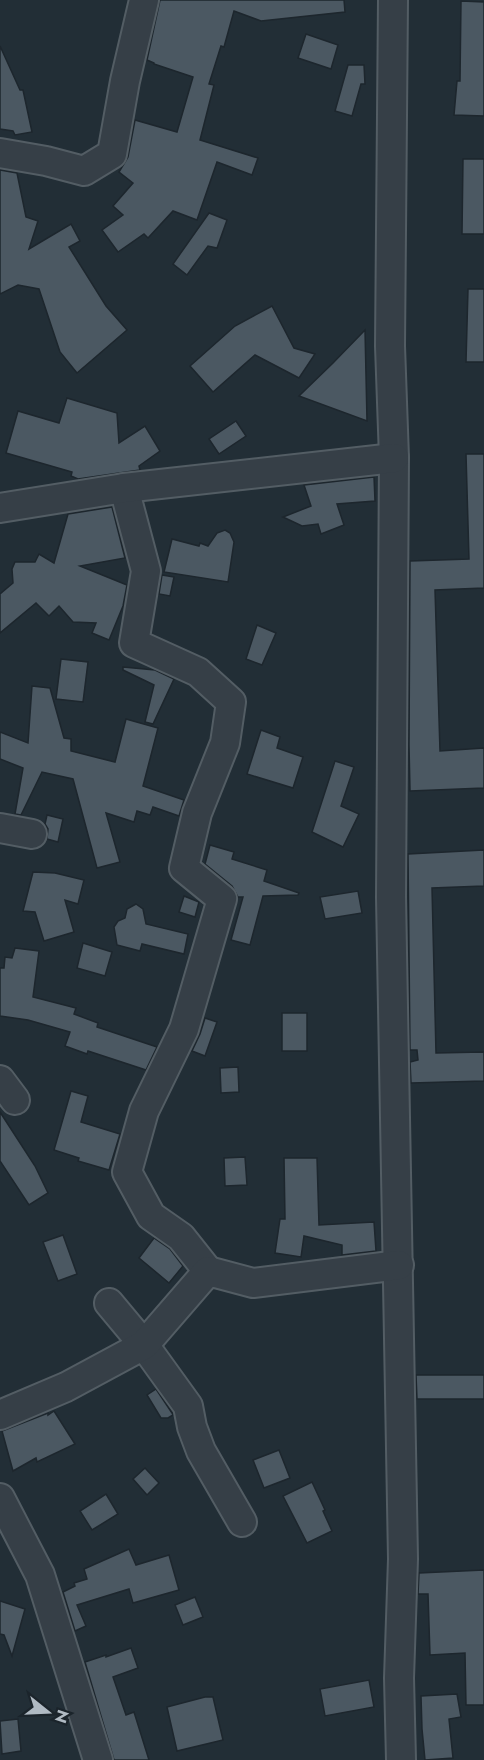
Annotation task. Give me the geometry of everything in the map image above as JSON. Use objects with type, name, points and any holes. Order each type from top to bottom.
[{"type":"street","points":[[0,153],[46,161],[84,171],[112,154],[125,81],[144,0]]},
{"type":"street","points":[[393,0],[390,346],[394,458],[391,897],[403,1559],[399,1678],[401,1760]]},
{"type":"street","points":[[0,508],[124,488],[394,458]]},
{"type":"street","points":[[124,488],[146,571],[134,643],[198,672],[231,702],[225,743],[196,813],[184,868],[222,898],[184,1029],[144,1111],[127,1172],[151,1216],[181,1237],[208,1271],[253,1283],[399,1265]]},
{"type":"street","points":[[0,828],[32,834]]},
{"type":"street","points":[[0,1415],[66,1387],[144,1345],[208,1271]]},
{"type":"street","points":[[109,1303],[144,1345],[188,1406],[192,1427],[201,1451],[242,1522]]},
{"type":"street","points":[[0,1498],[40,1575],[98,1760]]},
{"type":"building","points":[[160,0],[344,0],[345,12],[261,21],[234,11],[224,47],[221,46],[209,84],[214,85],[200,140],[258,158],[252,175],[217,162],[197,220],[173,211],[148,238],[144,234],[118,252],[102,230],[123,215],[113,206],[133,183],[119,172],[128,157],[135,120],[177,132],[193,77],[147,60]]},
{"type":"building","points":[[461,1],[484,2],[484,116],[454,115],[457,81],[460,81]]},
{"type":"building","points":[[306,34],[338,45],[331,69],[298,58]]},
{"type":"building","points":[[0,46],[20,90],[23,90],[32,132],[15,135],[13,131],[0,129]]},
{"type":"building","points":[[348,65],[364,65],[365,84],[361,84],[352,116],[335,111]]},
{"type":"building","points":[[463,159],[484,159],[484,234],[462,234]]},
{"type":"building","points":[[0,170],[17,173],[26,217],[38,221],[29,249],[71,224],[80,241],[69,247],[106,306],[127,330],[77,373],[60,352],[39,289],[18,285],[0,294]]},
{"type":"building","points":[[209,213],[227,220],[217,248],[208,246],[187,275],[173,264]]},
{"type":"building","points":[[468,289],[484,289],[484,362],[466,362]]},
{"type":"building","points":[[272,306],[294,348],[315,354],[299,378],[255,355],[213,392],[190,366],[235,326]]},
{"type":"building","points":[[365,330],[367,421],[299,396],[333,363]]},
{"type":"building","points":[[67,398],[117,413],[119,443],[145,426],[160,451],[139,466],[140,470],[78,479],[71,476],[72,472],[6,453],[18,411],[59,423]]},
{"type":"building","points":[[236,421],[246,436],[219,454],[209,439]]},
{"type":"building","points":[[466,454],[484,454],[484,588],[435,590],[440,751],[484,748],[484,788],[410,791],[410,561],[469,559]]},
{"type":"building","points":[[374,477],[375,501],[337,504],[344,525],[321,534],[318,524],[302,526],[283,517],[311,506],[304,485]]},
{"type":"building","points":[[112,507],[125,558],[80,566],[127,585],[123,606],[109,640],[92,633],[96,623],[73,622],[59,606],[49,616],[36,603],[0,633],[0,594],[13,583],[12,569],[15,562],[35,562],[39,554],[54,563],[68,514]]},
{"type":"building","points":[[225,530],[230,533],[234,542],[228,582],[164,572],[172,539],[208,546],[217,533]]},
{"type":"building","points":[[162,575],[174,577],[170,596],[159,594]]},
{"type":"building","points":[[257,625],[276,633],[262,665],[246,659]]},
{"type":"building","points":[[61,659],[88,662],[83,702],[56,699]]},
{"type":"building","points":[[123,667],[155,670],[174,679],[153,724],[145,722],[154,685],[123,670]]},
{"type":"building","points":[[32,686],[50,688],[64,738],[71,739],[71,751],[115,762],[126,719],[158,728],[143,786],[184,800],[179,816],[153,807],[150,815],[137,811],[134,822],[106,813],[120,862],[97,868],[73,779],[42,772],[21,815],[15,814],[23,768],[0,759],[0,732],[28,743]]},
{"type":"building","points":[[261,730],[280,737],[277,748],[303,757],[293,788],[247,774]]},
{"type":"building","points":[[335,761],[354,767],[341,806],[359,814],[343,847],[312,832]]},
{"type":"building","points":[[47,815],[63,819],[58,842],[47,839],[48,829],[45,824]]},
{"type":"building","points":[[210,845],[234,852],[232,859],[267,870],[264,881],[299,893],[298,895],[263,896],[250,945],[231,940],[243,897],[238,897],[232,886],[205,864]]},
{"type":"building","points":[[484,850],[484,886],[432,888],[436,1053],[484,1052],[484,1081],[411,1083],[410,1062],[418,1060],[417,1050],[410,1050],[408,854]]},
{"type":"building","points":[[33,872],[55,873],[84,880],[78,904],[65,900],[74,932],[44,941],[35,912],[23,911]]},
{"type":"building","points":[[358,891],[362,913],[325,919],[320,897]]},
{"type":"building","points":[[184,896],[199,902],[195,917],[179,912]]},
{"type":"building","points":[[136,904],[143,909],[146,924],[188,934],[184,954],[142,944],[140,951],[117,945],[114,927],[118,921],[125,918],[127,909]]},
{"type":"building","points":[[83,943],[112,952],[105,976],[77,968]]},
{"type":"building","points":[[15,948],[39,951],[33,997],[76,1008],[74,1014],[98,1023],[97,1027],[157,1047],[146,1070],[65,1046],[70,1032],[28,1020],[0,1016],[0,968],[4,968],[5,957],[12,958]]},
{"type":"building","points":[[282,1013],[307,1013],[307,1051],[282,1051]]},
{"type":"building","points":[[205,1018],[217,1022],[205,1056],[192,1051]]},
{"type":"building","points":[[238,1067],[239,1092],[221,1093],[220,1068]]},
{"type":"building","points":[[71,1091],[88,1096],[81,1122],[120,1134],[109,1170],[78,1161],[79,1158],[54,1150]]},
{"type":"building","points":[[0,1112],[35,1166],[48,1193],[29,1205],[0,1161]]},
{"type":"building","points":[[245,1157],[247,1185],[225,1186],[224,1158]]},
{"type":"building","points":[[284,1158],[317,1158],[319,1225],[374,1222],[376,1251],[342,1255],[342,1245],[304,1236],[301,1257],[275,1253],[280,1219],[285,1219]]},
{"type":"building","points":[[63,1235],[77,1274],[58,1281],[43,1242]]},
{"type":"building","points":[[154,1238],[170,1249],[183,1266],[169,1283],[139,1258]]},
{"type":"building","points":[[416,1375],[484,1375],[484,1399],[417,1399]]},
{"type":"building","points":[[156,1389],[173,1415],[168,1418],[161,1418],[147,1395]]},
{"type":"building","points":[[54,1411],[75,1444],[37,1462],[36,1458],[13,1471],[2,1431]]},
{"type":"building","points":[[279,1450],[290,1478],[264,1488],[253,1460]]},
{"type":"building","points":[[145,1468],[159,1483],[147,1495],[133,1479]]},
{"type":"building","points":[[312,1482],[332,1531],[307,1543],[283,1496]]},
{"type":"building","points":[[106,1494],[118,1514],[92,1530],[80,1511]]},
{"type":"building","points":[[129,1549],[136,1565],[169,1555],[179,1590],[133,1603],[129,1589],[77,1605],[86,1626],[75,1631],[63,1592],[75,1586],[74,1583],[87,1579],[84,1569]]},
{"type":"building","points":[[484,1570],[484,1705],[466,1705],[465,1653],[430,1655],[428,1594],[418,1594],[419,1573]]},
{"type":"building","points":[[195,1597],[203,1617],[183,1625],[175,1605]]},
{"type":"building","points":[[0,1601],[25,1609],[12,1656],[4,1635],[0,1634]]},
{"type":"building","points":[[131,1648],[138,1668],[113,1677],[126,1715],[134,1712],[149,1760],[114,1760],[85,1662]]},
{"type":"building","points":[[369,1680],[374,1707],[325,1716],[320,1689]]},
{"type":"building","points":[[457,1694],[461,1717],[449,1719],[453,1758],[425,1760],[421,1696]]},
{"type":"building","points":[[213,1697],[223,1740],[177,1751],[167,1707]]},
{"type":"building","points":[[18,1719],[21,1751],[2,1754],[0,1721]]}]
